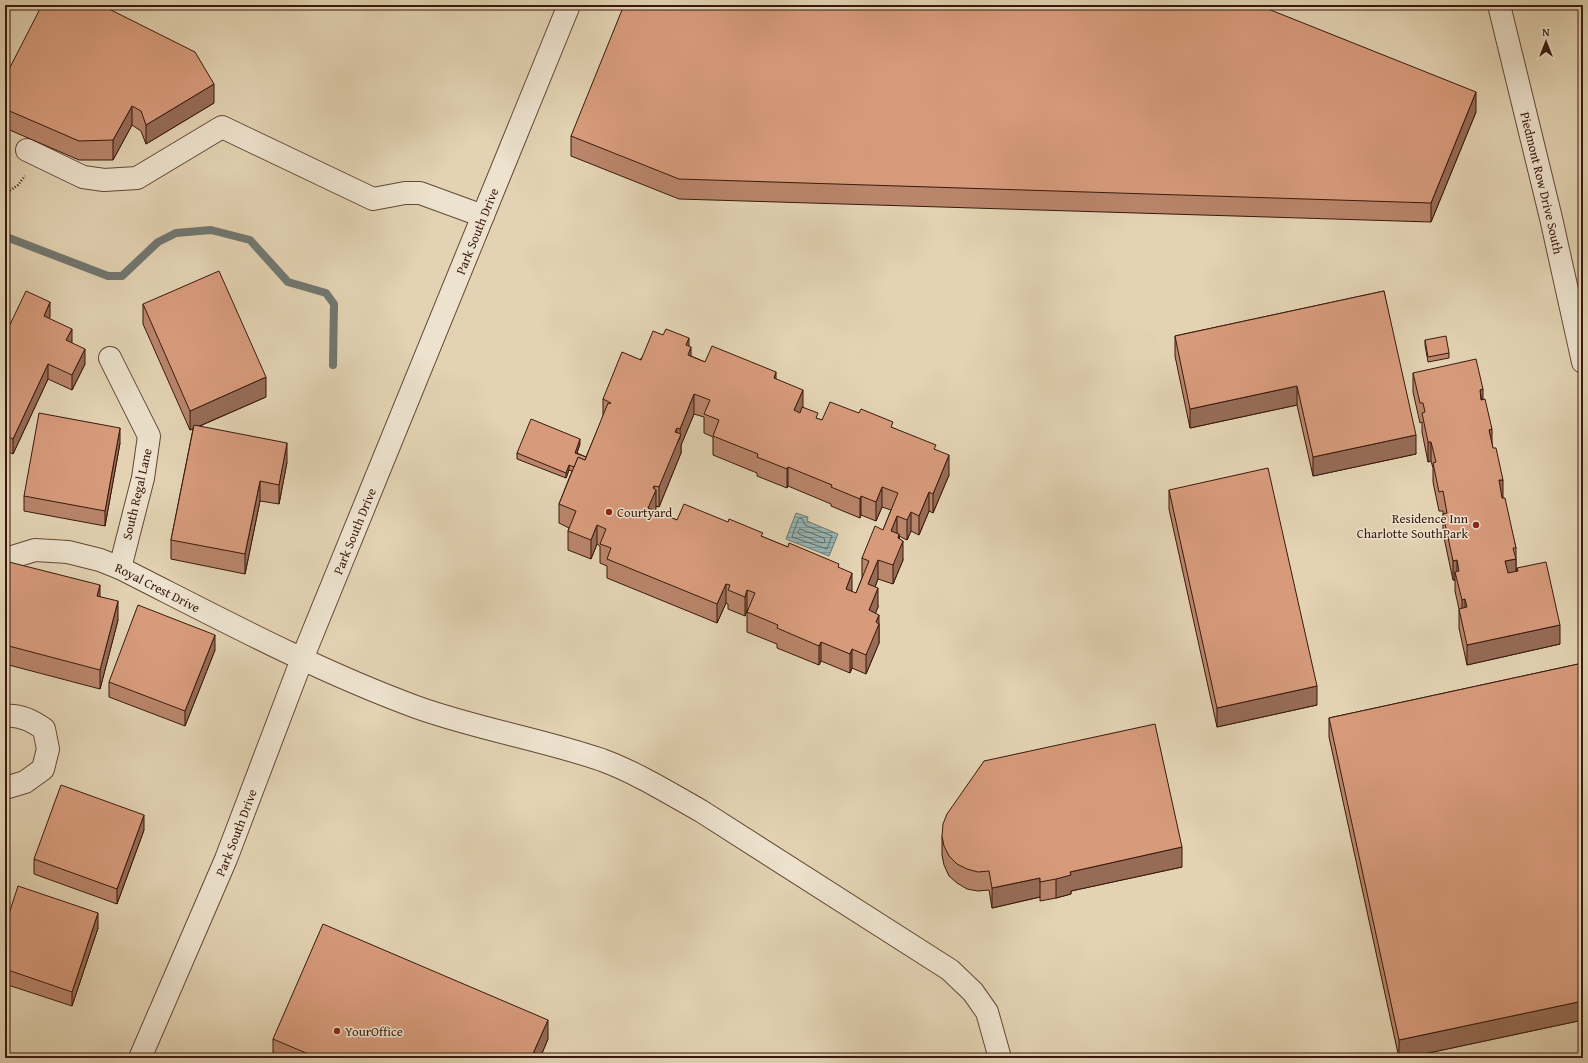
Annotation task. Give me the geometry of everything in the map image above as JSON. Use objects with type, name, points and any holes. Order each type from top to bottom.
[{"type":"street","name":"Park South Drive","points":[[140,1058],[226,859],[302,659],[570,5]]},
{"type":"street","name":"Piedmont Row Drive South","points":[[1499,5],[1551,218],[1583,362]]},
{"type":"street","points":[[27,150],[83,177],[104,180],[137,178],[222,127],[373,199],[405,193],[420,192],[483,216]]},
{"type":"street","name":"South Regal Lane","points":[[110,358],[150,436],[143,478],[120,568]]},
{"type":"street","name":"Royal Crest Drive","points":[[5,561],[35,550],[68,552],[100,560],[120,568],[270,645],[418,707],[447,717],[556,746],[606,762],[662,788],[695,807],[950,970],[973,992],[987,1012],[994,1030],[1000,1058]]},
{"type":"street","points":[[5,716],[10,715],[32,720],[44,729],[48,749],[43,769],[25,782],[5,788]]},
{"type":"water","points":[[796,513],[808,517],[807,521],[838,534],[829,556],[786,539]]},
{"type":"building","points":[[42,5],[101,5],[195,52],[214,84],[146,125],[141,111],[132,106],[113,140],[79,141],[5,109],[5,77]]},
{"type":"building","points":[[624,5],[1258,5],[1476,92],[1431,203],[679,179],[571,136]]},
{"type":"building","points":[[219,271],[266,377],[190,411],[143,304]]},
{"type":"building","points":[[26,291],[50,302],[44,316],[72,329],[66,340],[85,349],[72,375],[48,364],[13,439],[5,435],[5,335]]},
{"type":"building","points":[[1384,291],[1416,435],[1313,457],[1297,386],[1190,409],[1175,336]]},
{"type":"building","name":"Courtyard","points":[[666,329],[689,338],[686,345],[691,347],[688,355],[705,362],[712,346],[776,372],[774,378],[803,390],[794,410],[800,413],[802,407],[818,413],[816,418],[822,420],[830,402],[859,413],[861,409],[893,422],[891,427],[936,445],[934,449],[949,455],[933,494],[929,492],[919,516],[911,512],[907,520],[897,516],[891,531],[899,534],[898,538],[903,541],[893,565],[878,560],[868,584],[878,588],[869,610],[879,615],[876,622],[879,624],[866,655],[852,649],[850,654],[821,642],[819,646],[777,628],[778,625],[747,612],[755,593],[747,590],[745,597],[728,590],[730,585],[726,584],[717,604],[607,559],[611,548],[600,544],[606,529],[597,525],[591,540],[568,531],[576,511],[559,504],[578,457],[585,460],[608,403],[611,403],[603,399],[622,352],[641,360],[653,331],[663,335]],"holes":[[[694,394],[710,400],[704,414],[719,420],[713,436],[758,454],[757,457],[787,469],[788,467],[832,485],[831,487],[860,499],[861,496],[876,502],[882,487],[898,493],[883,530],[875,526],[862,558],[869,561],[856,593],[846,589],[852,573],[838,567],[839,564],[789,543],[788,547],[761,536],[763,533],[729,519],[728,522],[684,504],[677,520],[648,508],[656,490],[653,488],[654,486],[659,487],[681,434],[675,432],[677,428],[680,429]]]},
{"type":"building","points":[[1446,336],[1449,353],[1428,357],[1425,340]]},
{"type":"building","name":"Residence Inn Charlotte SouthPark","points":[[1476,359],[1483,389],[1480,390],[1481,400],[1485,399],[1492,429],[1489,430],[1493,448],[1496,448],[1503,480],[1499,480],[1502,498],[1505,498],[1516,548],[1513,548],[1516,559],[1505,561],[1508,573],[1518,571],[1517,568],[1546,562],[1560,625],[1467,645],[1459,609],[1467,607],[1465,599],[1462,600],[1455,572],[1459,571],[1457,560],[1453,561],[1443,514],[1447,513],[1443,491],[1439,492],[1433,463],[1436,462],[1431,442],[1428,442],[1422,413],[1425,412],[1423,403],[1420,403],[1413,373]]},
{"type":"building","points":[[39,413],[120,428],[105,511],[24,496]]},
{"type":"building","points":[[531,419],[580,439],[575,453],[586,457],[585,460],[578,457],[574,467],[569,465],[566,473],[517,453]]},
{"type":"building","points":[[194,425],[287,443],[279,485],[260,481],[245,554],[171,540]]},
{"type":"building","points":[[1268,468],[1317,686],[1217,708],[1169,490]]},
{"type":"building","points":[[9,562],[100,585],[97,596],[118,601],[100,670],[5,645],[5,579]]},
{"type":"building","points":[[138,605],[215,635],[185,711],[109,682]]},
{"type":"building","points":[[1583,663],[1583,1001],[1399,1040],[1329,718]]},
{"type":"building","points":[[1155,724],[1182,847],[1070,872],[1071,875],[1056,879],[1040,882],[1040,878],[992,888],[989,871],[978,872],[967,869],[957,864],[949,856],[944,846],[942,836],[943,824],[947,814],[984,761]]},
{"type":"building","points":[[61,785],[144,815],[117,889],[34,859]]},
{"type":"building","points":[[18,886],[98,913],[72,992],[5,969],[5,926]]},
{"type":"building","points":[[323,924],[548,1020],[531,1058],[318,1058],[273,1039]]},
{"type":"waterway","points":[[5,235],[9,238],[108,276],[122,276],[158,242],[176,233],[211,230],[250,240],[288,282],[326,293],[334,304],[333,365]]},
{"type":"place","name":"Courtyard","points":[[609,512]]},
{"type":"place","name":"Residence Inn Charlotte SouthPark","points":[[1476,525]]},
{"type":"place","name":"YourOffice","points":[[337,1031]]}]
